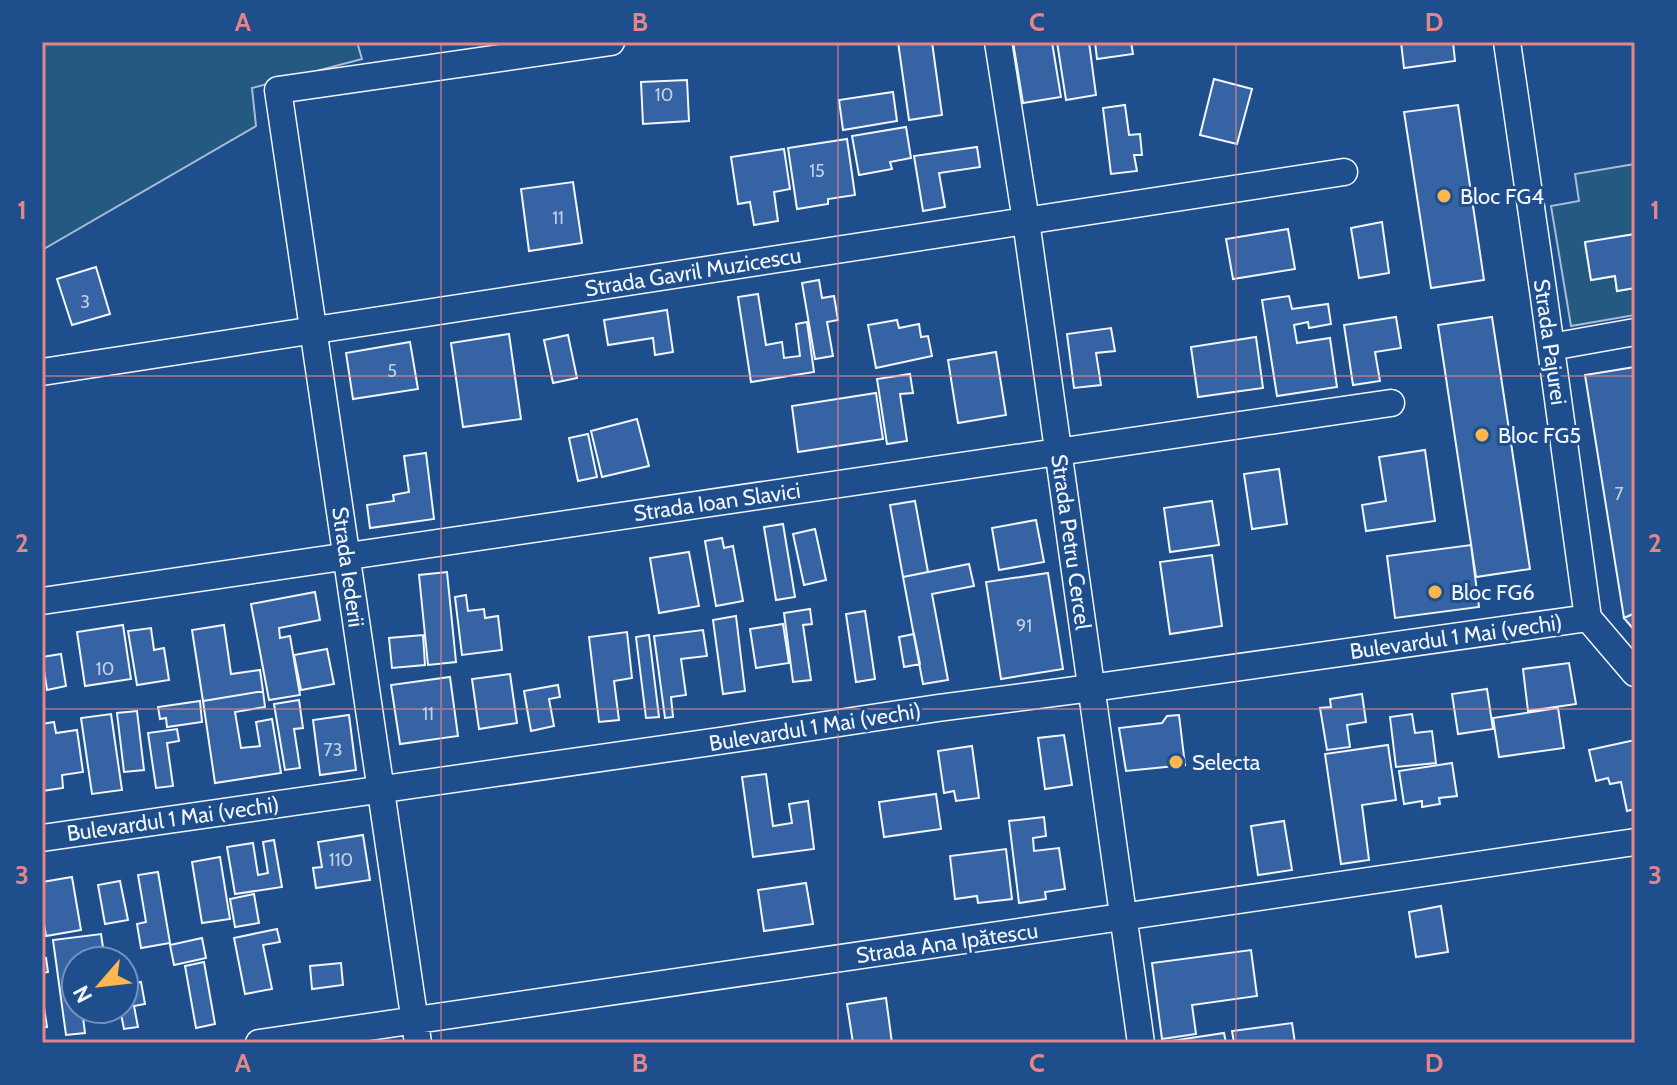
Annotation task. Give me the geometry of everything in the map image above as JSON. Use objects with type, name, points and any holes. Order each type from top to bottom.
[{"type":"street","name":"Strada Iederii","points":[[416,1032],[278,90],[611,42]]},
{"type":"street","name":"Strada Petru Cercel","points":[[998,42],[1026,221],[1141,1043]]},
{"type":"street","name":"Strada Pajurei","points":[[1507,42],[1588,618]]},
{"type":"street","name":"Strada Gavril Muzicescu","points":[[42,372],[1344,172]]},
{"type":"street","points":[[1551,347],[1635,332]]},
{"type":"street","name":"Strada Ioan Slavici","points":[[42,601],[1391,403]]},
{"type":"street","points":[[1588,618],[1635,673]]},
{"type":"street","name":"Bulevardul 1 Mai (vechi)","points":[[42,838],[938,708],[1588,618]]},
{"type":"street","name":"Strada Ana Ipătescu","points":[[259,1043],[416,1032],[1124,917],[1635,842]]},
{"type":"shaded area","points":[[42,42],[357,42],[362,59],[252,88],[256,126],[42,250]]},
{"type":"shaded area","points":[[1635,164],[1635,234],[1585,243],[1591,280],[1615,276],[1617,291],[1635,288],[1635,315],[1571,326],[1551,206],[1579,201],[1575,174]]},
{"type":"building","points":[[898,42],[932,42],[942,115],[909,120]]},
{"type":"building","points":[[1013,42],[1052,42],[1061,97],[1023,103]]},
{"type":"building","points":[[1057,42],[1089,42],[1096,95],[1066,100]]},
{"type":"building","points":[[1095,42],[1131,42],[1133,54],[1097,59]]},
{"type":"building","points":[[1401,42],[1453,42],[1455,61],[1404,68]]},
{"type":"building","points":[[1214,79],[1252,89],[1237,144],[1200,135]]},
{"type":"building","points":[[687,80],[689,121],[643,124],[641,82]]},
{"type":"building","points":[[893,92],[897,121],[843,130],[839,100]]},
{"type":"building","points":[[1125,105],[1129,135],[1140,134],[1142,155],[1134,155],[1137,171],[1111,174],[1103,108]]},
{"type":"building","name":"Bloc FG4","points":[[1458,105],[1484,280],[1431,288],[1404,112]]},
{"type":"building","points":[[906,127],[911,158],[890,162],[892,169],[859,175],[852,136]]},
{"type":"building","points":[[847,139],[855,195],[828,199],[828,204],[797,209],[788,148]]},
{"type":"building","points":[[977,147],[980,167],[939,173],[945,207],[923,211],[914,156]]},
{"type":"building","points":[[784,149],[790,189],[774,192],[778,221],[754,225],[750,202],[738,204],[731,157]]},
{"type":"building","points":[[573,182],[582,243],[529,251],[521,189]]},
{"type":"building","points":[[1382,222],[1389,273],[1359,278],[1351,228]]},
{"type":"building","points":[[1288,229],[1295,269],[1233,279],[1226,239]]},
{"type":"building","points":[[1635,234],[1635,288],[1617,291],[1615,276],[1591,280],[1585,242]]},
{"type":"building","points":[[96,267],[110,314],[72,325],[57,279]]},
{"type":"building","points":[[819,280],[822,298],[834,296],[838,320],[827,322],[833,356],[815,359],[802,283]]},
{"type":"building","points":[[758,294],[766,345],[782,342],[784,358],[800,356],[796,324],[807,322],[814,372],[751,382],[738,297]]},
{"type":"building","points":[[1289,296],[1292,309],[1328,304],[1331,324],[1309,328],[1308,322],[1294,325],[1297,343],[1330,338],[1337,387],[1277,396],[1262,300]]},
{"type":"building","points":[[667,310],[673,352],[655,355],[653,338],[608,345],[604,320]]},
{"type":"building","points":[[1396,317],[1401,348],[1375,352],[1380,381],[1353,385],[1344,325]]},
{"type":"building","name":"Bloc FG5","points":[[1492,317],[1530,569],[1476,577],[1438,325]]},
{"type":"building","points":[[897,320],[899,328],[919,324],[921,337],[928,336],[932,356],[876,368],[868,325]]},
{"type":"building","points":[[1111,328],[1115,351],[1096,353],[1101,385],[1074,388],[1067,334]]},
{"type":"building","points":[[509,334],[521,419],[463,427],[451,343]]},
{"type":"building","points":[[568,335],[577,378],[553,383],[544,340]]},
{"type":"building","points":[[1256,337],[1263,388],[1198,397],[1191,347]]},
{"type":"building","points":[[410,342],[418,389],[353,399],[346,353]]},
{"type":"building","points":[[996,352],[1006,415],[958,423],[948,360]]},
{"type":"building","points":[[1635,367],[1635,613],[1624,618],[1585,375]]},
{"type":"building","points":[[910,374],[913,393],[900,394],[907,441],[887,444],[877,379]]},
{"type":"building","points":[[876,393],[883,439],[798,452],[792,406]]},
{"type":"building","points":[[637,419],[649,466],[602,477],[591,431]]},
{"type":"building","points":[[588,434],[597,477],[578,481],[569,438]]},
{"type":"building","points":[[1425,450],[1435,521],[1366,531],[1362,505],[1386,501],[1379,457]]},
{"type":"building","points":[[426,453],[434,519],[370,528],[367,505],[394,501],[393,495],[409,492],[404,456]]},
{"type":"building","points":[[1279,469],[1287,524],[1252,529],[1244,474]]},
{"type":"building","points":[[915,501],[928,572],[903,577],[890,505]]},
{"type":"building","points":[[1212,501],[1219,545],[1170,552],[1164,508]]},
{"type":"building","points":[[1036,520],[1044,562],[999,570],[992,528]]},
{"type":"building","points":[[783,524],[795,597],[776,600],[764,527]]},
{"type":"building","points":[[815,529],[826,580],[804,585],[793,534]]},
{"type":"building","points":[[722,538],[724,548],[733,546],[743,601],[716,606],[705,541]]},
{"type":"building","name":"Bloc FG6","points":[[1471,545],[1479,607],[1395,618],[1387,556]]},
{"type":"building","points":[[689,552],[699,606],[659,613],[650,558]]},
{"type":"building","points":[[1212,555],[1222,626],[1170,634],[1160,562]]},
{"type":"building","points":[[969,564],[974,586],[932,594],[948,680],[923,684],[903,577]]},
{"type":"building","points":[[447,572],[456,662],[428,665],[419,575]]},
{"type":"building","points":[[1048,573],[1063,669],[1001,679],[986,582]]},
{"type":"building","points":[[315,592],[320,620],[279,628],[280,638],[290,636],[300,695],[269,700],[251,604]]},
{"type":"building","points":[[466,595],[468,611],[484,609],[485,618],[498,616],[502,650],[462,655],[455,597]]},
{"type":"building","points":[[810,609],[812,624],[803,625],[811,680],[793,682],[784,613]]},
{"type":"building","points":[[865,611],[875,679],[856,682],[846,614]]},
{"type":"building","points":[[1635,613],[1635,631],[1624,618]]},
{"type":"building","points":[[736,616],[745,691],[723,694],[713,620]]},
{"type":"building","points":[[783,624],[789,663],[756,668],[750,629]]},
{"type":"building","points":[[123,625],[131,679],[85,686],[77,632]]},
{"type":"building","points":[[224,625],[231,674],[260,670],[263,691],[203,701],[192,630]]},
{"type":"building","points":[[151,628],[154,650],[164,648],[169,680],[137,685],[128,631]]},
{"type":"building","points":[[703,630],[707,656],[681,659],[686,695],[671,697],[673,717],[665,718],[654,636]]},
{"type":"building","points":[[627,632],[632,678],[614,681],[619,720],[599,722],[589,637]]},
{"type":"building","points":[[914,634],[920,664],[904,667],[899,637]]},
{"type":"building","points":[[423,635],[425,665],[392,668],[389,638]]},
{"type":"building","points":[[649,635],[659,717],[646,718],[636,637]]},
{"type":"building","points":[[327,649],[334,684],[301,690],[294,655]]},
{"type":"building","points":[[61,654],[66,686],[47,690],[42,657]]},
{"type":"building","points":[[1569,663],[1576,704],[1528,711],[1523,669]]},
{"type":"building","points":[[510,674],[517,723],[479,729],[472,679]]},
{"type":"building","points":[[450,677],[458,736],[400,744],[391,685]]},
{"type":"building","points":[[558,685],[560,697],[549,699],[554,726],[531,731],[524,691]]},
{"type":"building","points":[[1487,689],[1493,729],[1458,734],[1452,694]]},
{"type":"building","points":[[263,691],[265,707],[235,712],[241,748],[260,746],[256,722],[272,719],[281,773],[215,783],[203,701]]},
{"type":"building","points":[[1362,694],[1366,722],[1347,725],[1350,747],[1327,750],[1320,708],[1331,707],[1330,699]]},
{"type":"building","points":[[299,700],[303,728],[294,729],[300,768],[285,770],[274,704]]},
{"type":"building","points":[[200,701],[202,722],[167,727],[166,718],[160,719],[158,707]]},
{"type":"building","points":[[1558,708],[1564,748],[1499,757],[1493,718]]},
{"type":"building","points":[[137,711],[144,770],[124,772],[117,713]]},
{"type":"building","points":[[111,714],[122,790],[92,794],[81,718]]},
{"type":"building","points":[[1412,714],[1415,733],[1432,731],[1436,763],[1396,767],[1390,717]]},
{"type":"building","points":[[349,715],[356,770],[320,775],[313,720]]},
{"type":"building","points":[[1179,715],[1185,765],[1126,771],[1119,728],[1162,723],[1167,716]]},
{"type":"building","points":[[54,722],[56,733],[77,730],[83,772],[62,775],[63,788],[42,791],[42,724]]},
{"type":"building","points":[[177,729],[179,741],[167,743],[173,786],[156,788],[148,733]]},
{"type":"building","points":[[1064,735],[1072,785],[1045,789],[1038,738]]},
{"type":"building","points":[[1635,740],[1635,809],[1627,811],[1621,782],[1610,784],[1608,778],[1596,781],[1589,750]]},
{"type":"building","points":[[1388,745],[1396,800],[1362,805],[1369,860],[1341,864],[1325,754]]},
{"type":"building","points":[[972,746],[979,798],[956,801],[954,791],[944,793],[938,751]]},
{"type":"building","points":[[1452,763],[1457,796],[1439,798],[1440,804],[1422,807],[1422,801],[1404,804],[1399,771]]},
{"type":"building","points":[[766,774],[773,826],[792,823],[789,804],[808,801],[814,849],[753,857],[742,777]]},
{"type":"building","points":[[936,794],[941,829],[884,837],[879,802]]},
{"type":"building","points":[[1044,817],[1046,836],[1033,838],[1034,851],[1059,848],[1065,889],[1045,892],[1046,899],[1019,903],[1009,821]]},
{"type":"building","points":[[1284,821],[1292,870],[1258,875],[1251,826]]},
{"type":"building","points":[[363,835],[370,880],[316,888],[313,868],[322,867],[318,842]]},
{"type":"building","points":[[274,840],[282,887],[235,894],[227,847],[253,843],[258,875],[268,873],[263,842]]},
{"type":"building","points":[[1006,849],[1012,899],[978,903],[977,896],[955,899],[950,856]]},
{"type":"building","points":[[220,857],[230,919],[202,923],[192,862]]},
{"type":"building","points":[[158,872],[170,943],[141,948],[137,924],[146,922],[138,875]]},
{"type":"building","points":[[72,877],[81,930],[46,936],[42,882]]},
{"type":"building","points":[[120,881],[128,920],[105,924],[98,885]]},
{"type":"building","points":[[806,883],[813,924],[764,931],[758,890]]},
{"type":"building","points":[[254,894],[259,923],[235,927],[230,899]]},
{"type":"building","points":[[1441,906],[1448,952],[1416,957],[1409,912]]},
{"type":"building","points":[[277,929],[280,942],[263,945],[272,989],[245,994],[234,938]]},
{"type":"building","points":[[101,934],[103,945],[60,945],[60,991],[53,940]]},
{"type":"building","points":[[202,938],[206,958],[174,965],[170,945]]},
{"type":"building","points":[[1251,950],[1257,996],[1192,1005],[1196,1034],[1162,1039],[1152,963]]},
{"type":"building","points":[[46,958],[48,972],[42,973],[42,959]]},
{"type":"building","points":[[204,962],[215,1024],[196,1028],[185,966]]},
{"type":"building","points":[[341,963],[343,985],[312,989],[310,966]]},
{"type":"building","points":[[140,982],[141,982],[145,1004],[140,1005]]},
{"type":"building","points":[[42,994],[47,1027],[42,1028]]},
{"type":"building","points":[[886,998],[892,1043],[853,1043],[847,1004]]},
{"type":"building","points":[[1292,1023],[1295,1043],[1234,1043],[1232,1031]]},
{"type":"building","points":[[65,1025],[84,1025],[85,1033],[66,1035]]},
{"type":"building","points":[[123,1025],[138,1025],[138,1027],[124,1029]]},
{"type":"building","points":[[1224,1033],[1226,1043],[1164,1043],[1164,1042]]},
{"type":"place","name":"Bloc FG4","points":[[1444,196]]},
{"type":"place","name":"Bloc FG5","points":[[1482,435]]},
{"type":"place","name":"Bloc FG6","points":[[1435,592]]},
{"type":"place","name":"Selecta","points":[[1176,762]]}]
